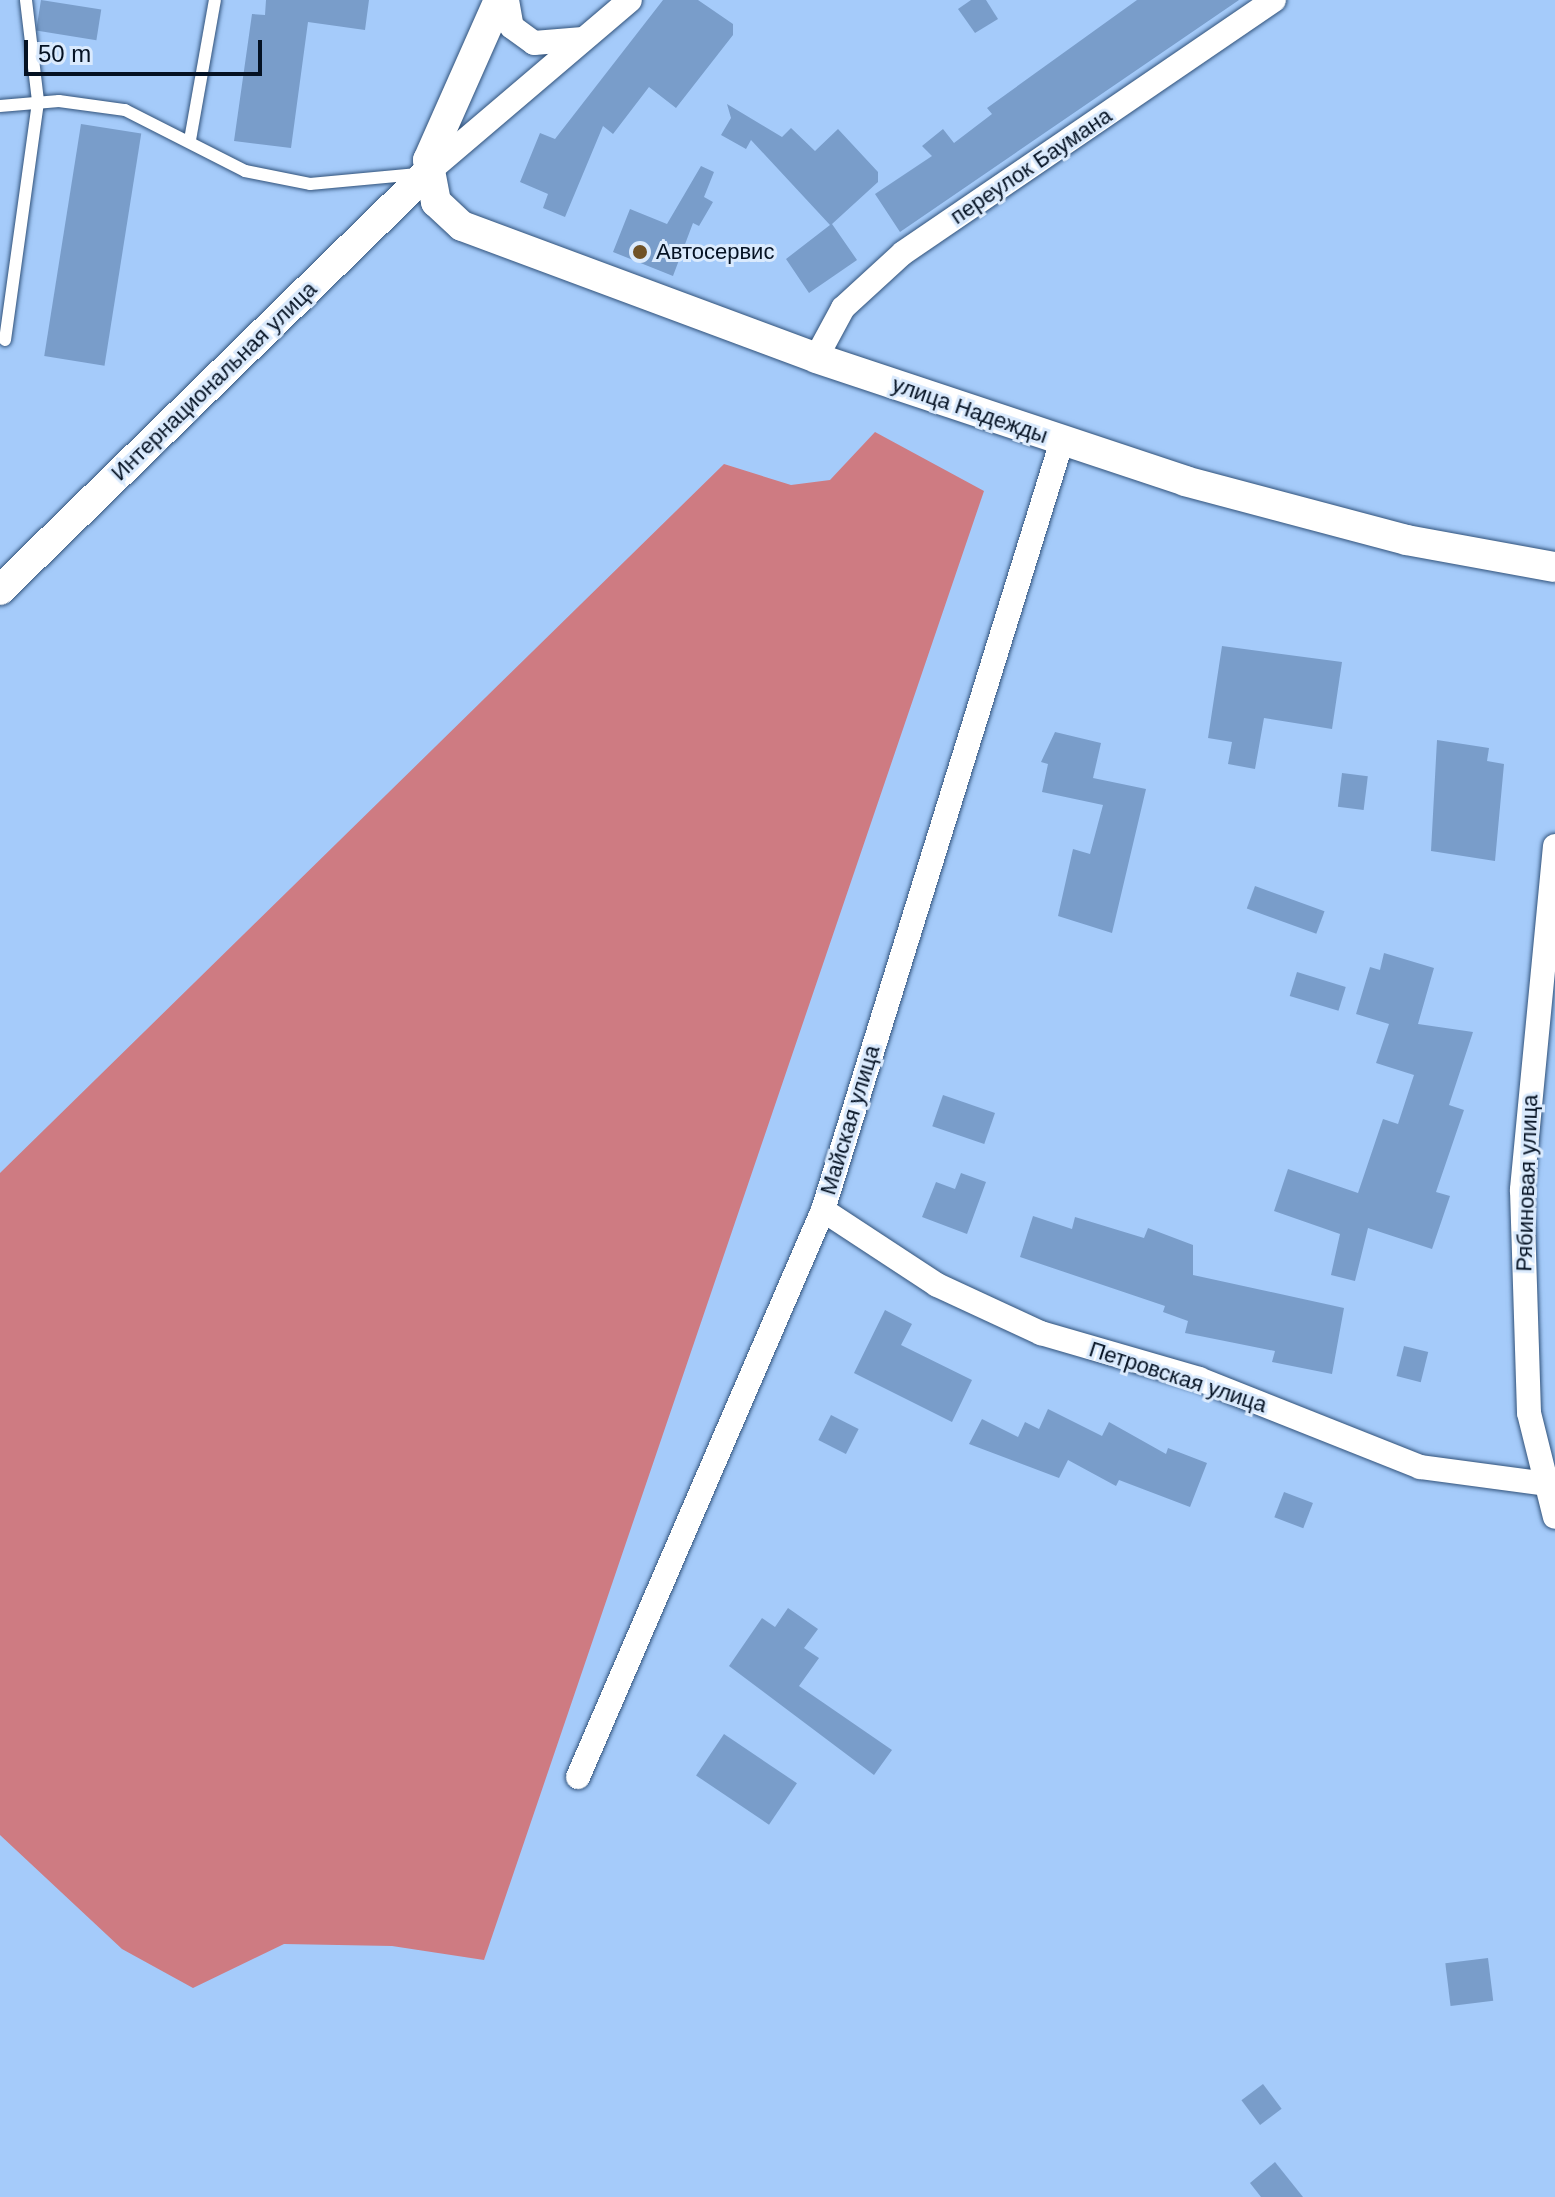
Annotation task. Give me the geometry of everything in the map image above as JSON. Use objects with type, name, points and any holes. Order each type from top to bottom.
[{"type":"street","points":[[428,172],[442,122],[499,0]]},
{"type":"street","points":[[507,0],[512,27],[534,43],[590,37]]},
{"type":"street","name":"Интернациональная улица","points":[[0,590],[428,172],[630,0]]},
{"type":"street","name":"переулок Баумана","points":[[816,358],[843,308],[894,260],[1274,0]]},
{"type":"street","name":"улица Надежды","points":[[428,172],[436,202],[482,236],[816,358],[1062,441],[1303,515],[1555,567]]},
{"type":"street","name":"Майская улица","points":[[578,1777],[823,1210],[1062,441]]},
{"type":"street","name":"Рябиновая улица","points":[[1555,846],[1522,1190],[1529,1413],[1551,1484],[1555,1517]]},
{"type":"street","name":"Петровская улица","points":[[823,1210],[937,1285],[1041,1333],[1199,1379],[1420,1467],[1551,1484]]},
{"type":"lane","points":[[5,340],[38,101],[26,0]]},
{"type":"lane","points":[[190,140],[215,0]]},
{"type":"lane","points":[[0,106],[38,101],[125,110],[190,140],[245,171],[310,184],[428,172]]},
{"type":"shaded area","points":[[875,432],[984,491],[484,1960],[392,1946],[284,1944],[193,1988],[122,1949],[0,1835],[0,1173],[724,464],[791,485],[830,480]]},
{"type":"building","points":[[41,0],[101,10],[96,40],[36,31]]},
{"type":"building","points":[[266,0],[369,0],[365,30],[308,22],[291,148],[234,141],[252,14],[265,15]]},
{"type":"building","points":[[663,0],[698,0],[733,24],[733,35],[676,108],[649,87],[613,134],[603,126],[565,217],[543,208],[548,194],[520,182],[540,133],[555,139]]},
{"type":"building","points":[[971,0],[986,0],[998,19],[975,33],[958,9]]},
{"type":"building","points":[[1137,0],[1239,0],[900,232],[875,194],[932,156],[922,146],[943,129],[954,143],[992,114],[987,108]]},
{"type":"building","points":[[727,104],[782,137],[791,128],[815,151],[838,129],[878,172],[878,182],[832,224],[857,260],[809,293],[786,259],[830,225],[751,140],[746,149],[721,135],[731,118]]},
{"type":"building","points":[[81,124],[141,134],[104,366],[44,356]]},
{"type":"building","points":[[701,166],[714,172],[704,197],[713,202],[699,226],[693,223],[673,276],[613,252],[630,209],[667,224]]},
{"type":"building","points":[[1222,646],[1342,662],[1332,729],[1264,718],[1255,769],[1228,764],[1232,742],[1208,738]]},
{"type":"building","points":[[1055,732],[1101,743],[1093,778],[1146,789],[1112,933],[1058,916],[1073,849],[1090,854],[1103,805],[1042,792],[1048,764],[1041,762]]},
{"type":"building","points":[[1437,740],[1489,748],[1487,761],[1504,764],[1495,861],[1431,851]]},
{"type":"building","points":[[1342,773],[1368,776],[1364,810],[1338,807]]},
{"type":"building","points":[[1255,886],[1325,911],[1316,934],[1247,909]]},
{"type":"building","points":[[1384,953],[1434,968],[1418,1024],[1473,1032],[1449,1105],[1464,1110],[1436,1192],[1450,1196],[1432,1249],[1368,1228],[1355,1281],[1331,1275],[1340,1234],[1274,1211],[1288,1169],[1358,1193],[1383,1119],[1398,1124],[1414,1075],[1376,1063],[1389,1024],[1356,1014],[1370,967],[1380,970]]},
{"type":"building","points":[[1297,972],[1346,987],[1338,1011],[1290,996]]},
{"type":"building","points":[[943,1095],[995,1113],[984,1144],[932,1126]]},
{"type":"building","points":[[961,1173],[986,1182],[967,1234],[922,1217],[936,1182],[955,1189]]},
{"type":"building","points":[[1033,1216],[1072,1229],[1075,1217],[1144,1238],[1148,1228],[1193,1245],[1193,1275],[1344,1308],[1332,1374],[1272,1362],[1275,1351],[1185,1333],[1188,1321],[1163,1312],[1165,1306],[1020,1257]]},
{"type":"building","points":[[885,1310],[912,1324],[901,1345],[972,1380],[952,1422],[854,1373]]},
{"type":"building","points":[[1404,1346],[1428,1352],[1421,1382],[1397,1376]]},
{"type":"building","points":[[1048,1409],[1102,1436],[1109,1422],[1166,1454],[1168,1448],[1207,1463],[1190,1507],[1119,1480],[1116,1486],[1068,1460],[1059,1478],[969,1444],[982,1419],[1018,1437],[1025,1422],[1039,1429]]},
{"type":"building","points":[[831,1415],[859,1429],[846,1454],[818,1440]]},
{"type":"building","points":[[1284,1492],[1313,1503],[1303,1528],[1274,1517]]},
{"type":"building","points":[[788,1608],[818,1629],[804,1648],[819,1658],[799,1686],[892,1750],[874,1775],[729,1666],[762,1618],[775,1627]]},
{"type":"building","points":[[724,1734],[797,1783],[769,1825],[696,1775]]},
{"type":"building","points":[[1488,1958],[1493,2001],[1451,2006],[1445,1963]]},
{"type":"building","points":[[1263,2084],[1282,2109],[1260,2125],[1241,2100]]},
{"type":"building","points":[[1275,2162],[1303,2197],[1261,2197],[1250,2183]]},
{"type":"place","name":"Автосервис","points":[[640,252]]}]
